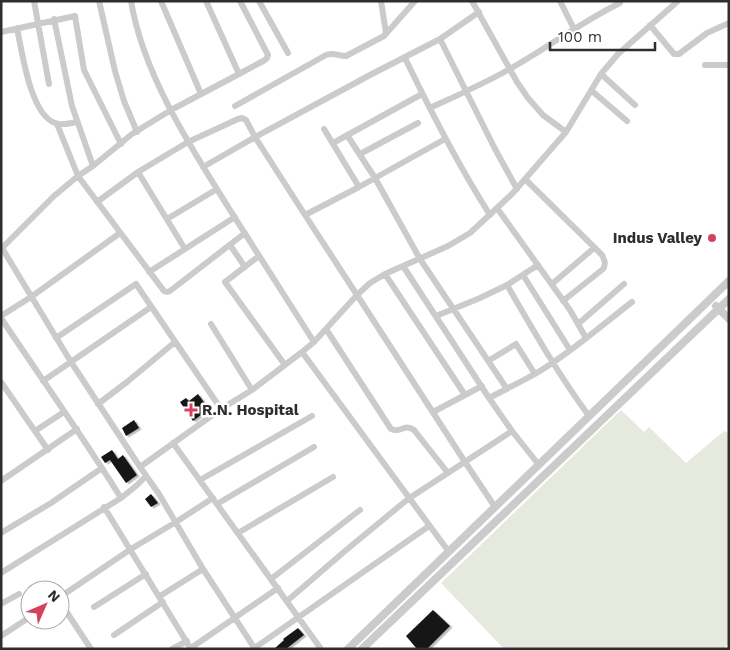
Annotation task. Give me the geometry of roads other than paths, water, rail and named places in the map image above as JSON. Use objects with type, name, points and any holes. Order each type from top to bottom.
[{"type":"street","points":[[34,1],[49,84]]},
{"type":"street","points":[[99,1],[124,100],[137,132]]},
{"type":"street","points":[[132,1],[133,13],[143,46],[157,81],[188,142],[314,342]]},
{"type":"street","points":[[161,1],[202,94]]},
{"type":"street","points":[[206,1],[239,74]]},
{"type":"street","points":[[240,1],[268,55],[267,58],[172,110],[137,132],[54,196],[2,248],[71,362],[159,494],[202,568],[254,648],[429,526]]},
{"type":"street","points":[[258,1],[288,53]]},
{"type":"street","points":[[381,1],[386,33],[384,36]]},
{"type":"street","points":[[235,106],[326,55],[336,53],[346,56],[384,36],[415,1]]},
{"type":"street","points":[[472,1],[528,98],[543,115],[566,132]]},
{"type":"street","points":[[560,1],[574,29]]},
{"type":"street","points":[[140,467],[221,409],[252,390],[302,352],[370,284],[385,274],[448,246],[470,233],[517,189],[566,132],[601,74],[618,54],[678,1]]},
{"type":"street","points":[[430,108],[510,69],[597,14],[620,3]]},
{"type":"street","points":[[203,167],[370,74],[440,40],[479,12]]},
{"type":"street","points":[[1,32],[75,16],[84,70],[121,144]]},
{"type":"street","points":[[54,20],[70,98],[93,166]]},
{"type":"street","points":[[650,26],[674,54],[679,54],[707,33],[729,23]]},
{"type":"street","points":[[17,28],[29,83],[34,99],[42,112],[50,121],[57,124],[78,122]]},
{"type":"street","points":[[440,40],[517,189]]},
{"type":"street","points":[[405,58],[469,182],[490,215]]},
{"type":"street","points":[[704,65],[729,66]]},
{"type":"street","points":[[601,74],[635,105]]},
{"type":"street","points":[[592,90],[626,121]]},
{"type":"street","points":[[333,143],[422,94]]},
{"type":"street","points":[[97,202],[138,172],[188,142],[242,118],[246,120],[305,215],[495,507]]},
{"type":"street","points":[[360,154],[418,123]]},
{"type":"street","points":[[57,124],[78,176],[164,291],[170,291],[244,233]]},
{"type":"street","points":[[324,129],[359,187]]},
{"type":"street","points":[[347,135],[360,154],[420,259],[507,389]]},
{"type":"street","points":[[305,215],[446,139]]},
{"type":"street","points":[[138,172],[185,249]]},
{"type":"street","points":[[525,179],[604,260],[605,265],[603,269],[563,301]]},
{"type":"street","points":[[167,219],[217,189]]},
{"type":"street","points":[[497,208],[552,284],[586,338]]},
{"type":"street","points":[[149,272],[235,217]]},
{"type":"street","points":[[120,233],[1,317],[121,498]]},
{"type":"street","points":[[230,244],[245,266]]},
{"type":"street","points":[[552,284],[594,248]]},
{"type":"street","points":[[259,256],[225,282],[285,365]]},
{"type":"street","points":[[436,316],[507,285],[538,265]]},
{"type":"street","points":[[404,266],[489,398],[539,465]]},
{"type":"street","points":[[385,274],[465,395]]},
{"type":"street","points":[[523,275],[570,350]]},
{"type":"street","points":[[348,649],[729,281]]},
{"type":"street","points":[[56,338],[136,284],[221,409]]},
{"type":"street","points":[[578,324],[624,284]]},
{"type":"street","points":[[507,285],[570,391],[590,416]]},
{"type":"street","points":[[362,649],[729,299],[720,290]]},
{"type":"street","points":[[710,299],[729,319]]},
{"type":"street","points":[[489,398],[553,363],[632,302]]},
{"type":"street","points":[[43,381],[151,307]]},
{"type":"street","points":[[210,324],[252,390]]},
{"type":"street","points":[[326,328],[391,429],[398,431],[410,427],[414,430],[448,473]]},
{"type":"street","points":[[98,404],[175,342]]},
{"type":"street","points":[[488,361],[516,344],[535,374]]},
{"type":"street","points":[[302,352],[448,552]]},
{"type":"street","points":[[1,382],[48,450]]},
{"type":"street","points":[[432,412],[482,386]]},
{"type":"street","points":[[35,431],[64,412]]},
{"type":"street","points":[[200,480],[312,416]]},
{"type":"street","points":[[1,481],[77,429]]},
{"type":"street","points":[[287,601],[345,550],[408,499],[512,431]]},
{"type":"street","points":[[173,443],[299,617],[318,647]]},
{"type":"street","points":[[217,504],[314,447]]},
{"type":"street","points":[[1,533],[102,468]]},
{"type":"street","points":[[1,573],[121,498],[146,476]]},
{"type":"street","points":[[238,532],[333,477]]},
{"type":"street","points":[[70,591],[131,549],[213,498]]},
{"type":"street","points":[[104,507],[191,648],[278,588]]},
{"type":"street","points":[[271,579],[360,510]]},
{"type":"street","points":[[114,635],[202,568]]},
{"type":"street","points":[[94,607],[146,574]]},
{"type":"street","points":[[1,604],[19,594]]},
{"type":"street","points":[[70,617],[91,649]]},
{"type":"street","points":[[1,636],[20,624]]},
{"type":"street","points":[[172,649],[187,641]]},
{"type":"place","name":"Indus Valley","points":[[712,238]]},
{"type":"place","name":"R.N. Hospital","points":[[191,410]]}]
